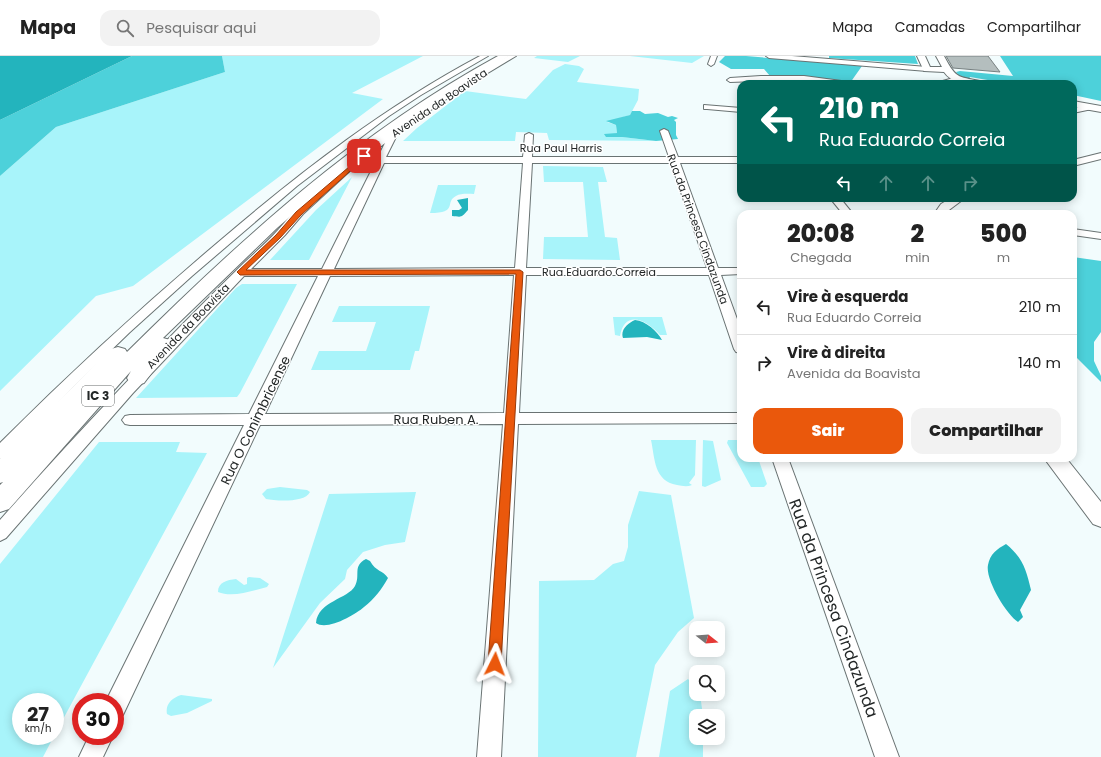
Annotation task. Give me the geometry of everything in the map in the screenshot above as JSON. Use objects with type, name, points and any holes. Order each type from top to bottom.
[{"type":"highway","name":"Avenida da Boavista","points":[[0,474],[64,407],[182,292],[302,186],[382,124],[434,91],[494,56]]},
{"type":"highway","name":"Avenida da Boavista","points":[[0,502],[145,345],[199,293],[315,187],[387,130],[443,92],[505,56]]},
{"type":"highway","points":[[137,378],[186,316],[199,293]]},
{"type":"street","name":"Avenida da Boavista","points":[[0,453],[115,338],[167,291],[292,185],[361,133],[400,106],[485,56]]},
{"type":"street","name":"Avenida da Boavista","points":[[0,533],[137,378],[304,208],[394,132],[451,93],[513,56]]},
{"type":"street","points":[[712,64],[714,56]]},
{"type":"street","points":[[769,56],[819,58],[948,70]]},
{"type":"street","points":[[921,56],[927,69]]},
{"type":"street","points":[[940,56],[950,76],[962,80]]},
{"type":"street","points":[[730,80],[788,77],[801,80]]},
{"type":"street","points":[[953,80],[957,79]]},
{"type":"street","points":[[1077,105],[1101,109]]},
{"type":"street","points":[[707,107],[737,110]]},
{"type":"street","points":[[1077,110],[1089,107]]},
{"type":"street","name":"Rua da Princesa Cindazunda","points":[[664,131],[737,338]]},
{"type":"street","name":"Rua O Conimbricense","points":[[122,693],[394,132]]},
{"type":"street","points":[[489,757],[526,160],[529,135]]},
{"type":"street","points":[[1077,162],[1101,156]]},
{"type":"street","name":"Rua Paul Harris","points":[[381,160],[737,160]]},
{"type":"street","points":[[838,202],[845,210]]},
{"type":"street","points":[[943,210],[953,202]]},
{"type":"street","points":[[1077,233],[1101,236]]},
{"type":"street","name":"Rua Eduardo Correia","points":[[240,272],[737,272]]},
{"type":"street","name":"Rua Ruben A.","points":[[130,420],[737,418]]},
{"type":"street","name":"Rua da Princesa Cindazunda","points":[[781,462],[887,757]]},
{"type":"street","points":[[1057,462],[1101,518]]},
{"type":"street","points":[[91,757],[97,745]]},
{"type":"shaded area","points":[[0,56],[132,56],[0,120]]},
{"type":"shaded area","points":[[132,56],[222,56],[225,72],[56,127],[0,176],[0,120]]},
{"type":"shaded area","points":[[222,56],[423,56],[352,93],[383,99],[133,286],[96,296],[0,391],[0,176],[56,127],[225,72]]},
{"type":"shaded area","points":[[537,56],[580,56],[568,62],[534,58]]},
{"type":"shaded area","points":[[630,56],[704,56],[692,63]]},
{"type":"shaded area","points":[[725,56],[746,56],[862,66],[852,80],[831,80],[806,76],[770,76],[764,69],[731,69],[719,62]]},
{"type":"shaded area","points":[[829,56],[915,56],[918,64],[829,58]]},
{"type":"shaded area","points":[[1000,56],[1101,56],[1101,101],[1077,96],[1077,80],[988,80],[970,77],[969,79],[959,76],[956,72],[960,71],[1013,76]]},
{"type":"shaded area","points":[[565,64],[579,66],[584,69],[577,82],[639,89],[638,100],[630,115],[607,122],[616,125],[617,133],[606,137],[622,137],[656,141],[549,140],[547,133],[516,132],[515,141],[403,141],[417,128],[465,91],[526,99],[553,70]]},
{"type":"shaded area","points":[[632,111],[640,111],[645,114],[658,113],[668,117],[672,116],[678,118],[674,120],[676,122],[676,135],[678,139],[656,141],[622,137],[606,137],[604,134],[617,133],[616,125],[606,121],[630,115]]},
{"type":"shaded area","points":[[543,166],[603,167],[607,182],[598,182],[605,237],[617,238],[620,260],[543,259],[544,237],[588,237],[583,182],[544,182]]},
{"type":"shaded area","points":[[352,177],[309,260],[270,260],[316,210]]},
{"type":"shaded area","points":[[438,185],[476,185],[474,194],[458,195],[453,198],[448,209],[445,211],[430,213]]},
{"type":"shaded area","points":[[468,198],[468,210],[466,213],[458,217],[452,216],[452,210],[459,210],[462,208],[457,200]]},
{"type":"shaded area","points":[[1077,258],[1101,261],[1101,332],[1094,342],[1094,361],[1101,376],[1101,382],[1077,358]]},
{"type":"shaded area","points":[[242,284],[297,284],[237,397],[136,398],[236,288]]},
{"type":"shaded area","points":[[339,306],[430,306],[419,351],[415,351],[410,370],[311,370],[319,351],[366,351],[376,322],[332,322]]},
{"type":"shaded area","points":[[613,317],[662,317],[667,335],[660,335],[649,325],[637,320],[632,320],[627,322],[623,327],[620,336],[615,335]]},
{"type":"shaded area","points":[[635,320],[643,322],[651,327],[662,340],[647,337],[623,338],[622,335],[625,327]]},
{"type":"shaded area","points":[[651,440],[696,440],[695,475],[689,483],[692,485],[677,485],[669,483],[664,479],[655,462]]},
{"type":"shaded area","points":[[703,440],[713,441],[721,480],[705,487],[702,486]]},
{"type":"shaded area","points":[[728,440],[737,440],[737,461],[727,443]]},
{"type":"shaded area","points":[[99,442],[180,442],[176,452],[207,453],[77,693],[72,693],[72,703],[64,717],[64,693],[12,693],[12,745],[49,745],[43,757],[0,757],[0,564]]},
{"type":"shaded area","points":[[737,462],[759,462],[767,484],[764,487],[751,487]]},
{"type":"shaded area","points":[[280,487],[307,490],[310,492],[307,496],[297,500],[266,499],[262,494],[267,489]]},
{"type":"shaded area","points":[[639,491],[671,495],[694,618],[678,632],[655,665],[636,757],[538,757],[539,581],[594,580],[613,564],[624,561],[628,547],[628,525]]},
{"type":"shaded area","points":[[416,492],[405,542],[385,545],[363,552],[347,570],[345,579],[320,603],[273,668],[329,494]]},
{"type":"shaded area","points":[[1006,544],[1012,549],[1023,564],[1031,590],[1020,610],[1023,617],[1018,622],[1008,612],[997,596],[988,571],[989,561],[992,555]]},
{"type":"shaded area","points":[[366,559],[388,578],[378,594],[364,607],[348,618],[334,624],[321,625],[316,623],[318,616],[327,605],[346,594],[355,586],[357,582],[359,565]]},
{"type":"shaded area","points":[[247,578],[260,578],[269,584],[267,587],[236,594],[224,594],[218,592],[221,584],[224,582],[236,579],[244,585],[247,584]]},
{"type":"shaded area","points":[[688,679],[689,701],[701,701],[702,709],[689,709],[689,745],[703,745],[703,757],[659,757],[670,691]]},
{"type":"shaded area","points":[[181,695],[212,699],[212,701],[187,713],[171,716],[167,714],[168,704]]},
{"type":"building","points":[[946,56],[988,56],[1000,72],[953,68]]},
{"type":"route","points":[[364,156],[298,213],[278,236],[240,272],[520,272],[495,664]]}]
